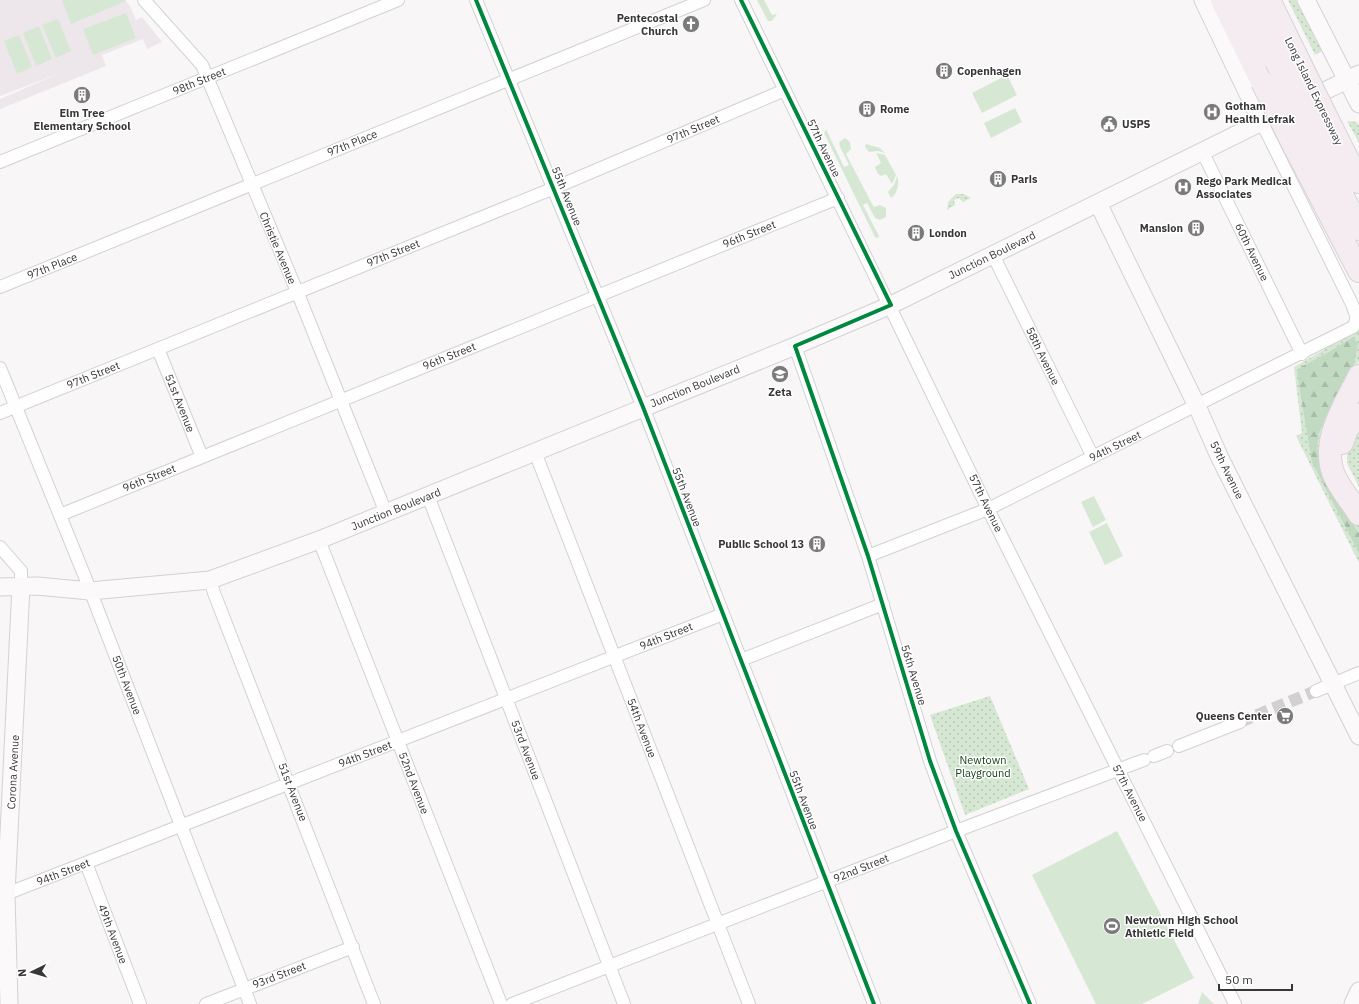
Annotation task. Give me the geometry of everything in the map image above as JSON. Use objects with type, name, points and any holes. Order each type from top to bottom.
[{"type":"highway","points":[[1222,0],[1311,180],[1359,271]]},
{"type":"highway","name":"Long Island Expressway","points":[[1246,0],[1285,57],[1323,133],[1359,229]]},
{"type":"highway","name":"Long Island Expressway","points":[[1269,0],[1285,57]]},
{"type":"highway","name":"Long Island Expressway","points":[[1323,133],[1356,174]]},
{"type":"highway","points":[[1311,180],[1332,229],[1359,283]]},
{"type":"highway","points":[[1359,376],[1335,427],[1330,457],[1334,474],[1359,514]]},
{"type":"highway","points":[[1359,415],[1347,429],[1341,446],[1341,454],[1345,469],[1359,491]]},
{"type":"main road","points":[[1202,0],[1261,121]]},
{"type":"main road","points":[[1306,0],[1353,77],[1359,104]]},
{"type":"main road","name":"Junction Boulevard","points":[[0,586],[90,591],[210,580],[318,540],[795,346],[890,305],[1353,77]]},
{"type":"main road","name":"59th Avenue","points":[[1098,203],[1197,406],[1219,456],[1334,683],[1359,736]]},
{"type":"main road","name":"Corona Avenue","points":[[10,1004],[4,944],[21,586]]},
{"type":"main road","points":[[1353,1004],[1359,991]]},
{"type":"street","name":"Christie Avenue","points":[[144,0],[202,65],[297,292],[386,513]]},
{"type":"street","name":"98th Street","points":[[0,162],[398,0]]},
{"type":"street","name":"55th Avenue","points":[[476,0],[510,79],[643,408],[874,1004]]},
{"type":"street","name":"97th Place","points":[[0,288],[704,0]]},
{"type":"street","name":"57th Avenue","points":[[741,0],[988,509],[1235,1004]]},
{"type":"street","name":"97th Street","points":[[0,413],[554,188],[785,90]]},
{"type":"street","name":"94th Street","points":[[868,556],[988,509],[1302,354],[1350,329],[1356,323],[1356,316],[1352,304],[1261,121]]},
{"type":"street","name":"60th Avenue","points":[[1202,151],[1302,354]]},
{"type":"street","name":"96th Street","points":[[60,515],[838,198]]},
{"type":"street","name":"58th Avenue","points":[[993,255],[1093,457]]},
{"type":"street","name":"56th Avenue","points":[[795,346],[868,556],[930,761],[956,831],[1030,1004]]},
{"type":"street","name":"51st Avenue","points":[[158,349],[202,457]]},
{"type":"street","name":"50th Avenue","points":[[0,368],[90,591],[250,1004]]},
{"type":"street","name":"54th Avenue","points":[[535,452],[750,1004]]},
{"type":"street","name":"53rd Avenue","points":[[428,496],[624,1004]]},
{"type":"street","name":"52nd Avenue","points":[[318,540],[501,1004]]},
{"type":"street","name":"Corona Avenue","points":[[0,547],[21,571],[21,586]]},
{"type":"street","name":"51st Avenue","points":[[210,580],[374,1004]]},
{"type":"street","points":[[741,660],[883,604]]},
{"type":"street","name":"94th Street","points":[[6,894],[723,614]]},
{"type":"street","points":[[1316,691],[1359,673]]},
{"type":"street","points":[[1179,746],[1240,722]]},
{"type":"street","name":"92nd Street","points":[[512,1004],[956,831],[1118,771],[1167,751]]},
{"type":"street","name":"49th Avenue","points":[[86,863],[140,1004]]},
{"type":"street","name":"93rd Street","points":[[206,1004],[353,947]]},
{"type":"shaded area","points":[[0,0],[125,0],[130,6],[136,20],[142,17],[162,42],[147,49],[143,39],[102,55],[106,66],[0,109],[0,99],[58,74],[0,96]]},
{"type":"green space","points":[[62,0],[125,0],[126,1],[71,24]]},
{"type":"green space","points":[[757,0],[764,0],[772,15],[777,14],[772,21],[768,21]]},
{"type":"green space","points":[[1288,0],[1296,0],[1322,51],[1315,55]]},
{"type":"green space","points":[[126,13],[136,38],[93,55],[83,29]]},
{"type":"green space","points":[[58,19],[71,51],[56,58],[42,25]]},
{"type":"green space","points":[[39,26],[52,59],[36,66],[23,33]]},
{"type":"green space","points":[[19,35],[32,67],[17,74],[4,41]]},
{"type":"green space","points":[[1007,75],[1017,95],[982,113],[972,93]]},
{"type":"green space","points":[[1015,108],[1022,122],[991,138],[984,123]]},
{"type":"green space","points":[[1347,121],[1357,122],[1359,126],[1359,143]]},
{"type":"green space","points":[[826,129],[844,167],[849,165],[839,142],[845,138],[850,142],[851,149],[846,154],[872,204],[874,207],[880,205],[886,208],[886,217],[880,220],[875,218],[867,203],[863,205],[879,236],[878,238],[875,237],[824,133]]},
{"type":"green space","points":[[866,144],[880,148],[885,153],[878,151],[869,152],[865,147]]},
{"type":"green space","points":[[876,153],[885,155],[896,175],[892,184],[886,174],[881,176],[878,174],[875,167],[881,163]]},
{"type":"green space","points":[[897,176],[897,188],[895,194],[891,198],[888,192],[894,185]]},
{"type":"green space","points":[[956,194],[964,194],[971,198],[963,202],[959,198],[954,200],[955,205],[947,210],[948,202]]},
{"type":"green space","points":[[1359,329],[1359,361],[1327,430],[1331,485],[1359,526],[1359,563],[1296,436],[1302,433],[1294,367]]},
{"type":"green space","points":[[1353,337],[1358,344],[1354,364],[1327,414],[1319,433],[1317,446],[1320,467],[1359,534],[1359,553],[1312,462],[1297,373],[1299,368]]},
{"type":"green space","points":[[1359,425],[1359,487],[1347,463],[1347,445]]},
{"type":"green space","points":[[1094,496],[1106,520],[1093,527],[1081,502]]},
{"type":"green space","points":[[1107,523],[1123,556],[1105,565],[1089,532]]},
{"type":"green space","name":"Newtown Playground","points":[[990,696],[1029,789],[965,815],[930,715]]},
{"type":"green space","name":"Newtown High School Athletic Field","points":[[1117,831],[1194,978],[1142,1004],[1096,1004],[1032,875]]},
{"type":"green space","points":[[1202,992],[1214,1004],[1198,1004]]},
{"type":"tunnel","points":[[1240,722],[1316,691]]},
{"type":"cycle path","points":[[476,0],[643,407],[874,1004]]},
{"type":"cycle path","points":[[741,0],[891,305],[795,346],[868,556],[930,761],[956,831],[1030,1004]]},
{"type":"place","name":"Pentecostal Church","points":[[691,24]]},
{"type":"place","name":"Copenhagen","points":[[944,71]]},
{"type":"place","name":"Elm Tree Elementary School","points":[[82,95]]},
{"type":"place","name":"Rome","points":[[867,109]]},
{"type":"place","name":"Gotham Health Lefrak","points":[[1212,112]]},
{"type":"place","name":"USPS","points":[[1109,124]]},
{"type":"place","name":"Paris","points":[[998,179]]},
{"type":"place","name":"Rego Park Medical Associates","points":[[1183,187]]},
{"type":"place","name":"Mansion","points":[[1196,228]]},
{"type":"place","name":"London","points":[[916,233]]},
{"type":"place","name":"Zeta","points":[[780,374]]},
{"type":"place","name":"Public School 13","points":[[817,544]]},
{"type":"place","name":"Queens Center","points":[[1285,716]]},
{"type":"place","name":"Newtown High School Athletic Field","points":[[1112,926]]}]
